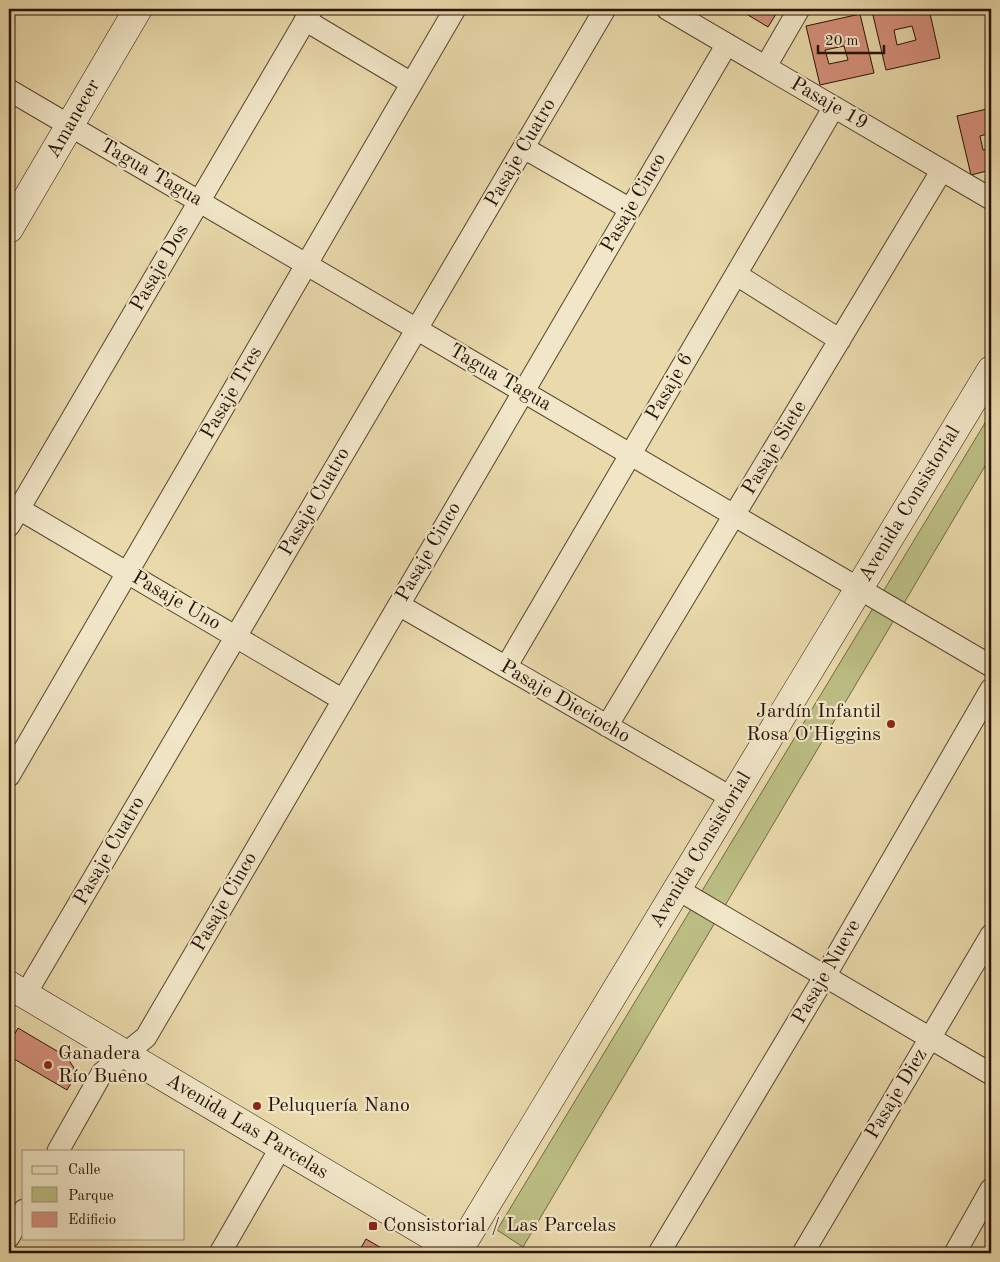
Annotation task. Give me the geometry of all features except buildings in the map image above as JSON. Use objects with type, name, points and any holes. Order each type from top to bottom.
[{"type":"street","name":"Amanecer","points":[[9,229],[138,9]]},
{"type":"street","name":"Pasaje Tres","points":[[9,776],[455,9]]},
{"type":"street","name":"Pasaje Cuatro","points":[[17,990],[236,637],[605,9]]},
{"type":"street","name":"Pasaje 19","points":[[667,9],[991,199]]},
{"type":"street","points":[[766,66],[799,9]]},
{"type":"street","points":[[308,14],[411,83]]},
{"type":"street","name":"Pasaje Dos","points":[[12,513],[199,202],[308,14]]},
{"type":"street","name":"Pasaje Cinco","points":[[59,1150],[102,1073],[146,1037],[727,44]]},
{"type":"street","name":"Tagua Tagua","points":[[9,90],[991,666]]},
{"type":"street","name":"Pasaje 6","points":[[506,667],[834,107]]},
{"type":"street","points":[[524,148],[630,209]]},
{"type":"street","name":"Pasaje Siete","points":[[607,726],[942,170]]},
{"type":"street","points":[[736,275],[840,340]]},
{"type":"street","name":"Avenida Consistorial","points":[[458,1253],[991,370]]},
{"type":"street","name":"Pasaje Uno","points":[[12,513],[127,573],[343,700]]},
{"type":"street","name":"Pasaje Dieciocho","points":[[399,605],[732,798]]},
{"type":"street","name":"Pasaje Nueve","points":[[659,1253],[825,976],[991,689]]},
{"type":"street","points":[[677,889],[991,1074]]},
{"type":"street","name":"Pasaje Diez","points":[[803,1253],[991,935]]},
{"type":"street","name":"Avenida Las Parcelas","points":[[17,990],[458,1253]]},
{"type":"street","points":[[220,1253],[281,1147]]},
{"type":"street","points":[[955,1253],[991,1189]]},
{"type":"street","points":[[9,1237],[22,1214]]},
{"type":"green space","points":[[991,413],[991,456],[523,1247],[497,1230]]},
{"type":"place","name":"Jardín Infantil Rosa O'Higgins","points":[[891,724]]},
{"type":"place","name":"Ganadera Río Bueno","points":[[48,1065]]},
{"type":"place","name":"Peluquería Nano","points":[[257,1106]]},
{"type":"place","name":"Consistorial / Las Parcelas","points":[[373,1226]]}]
